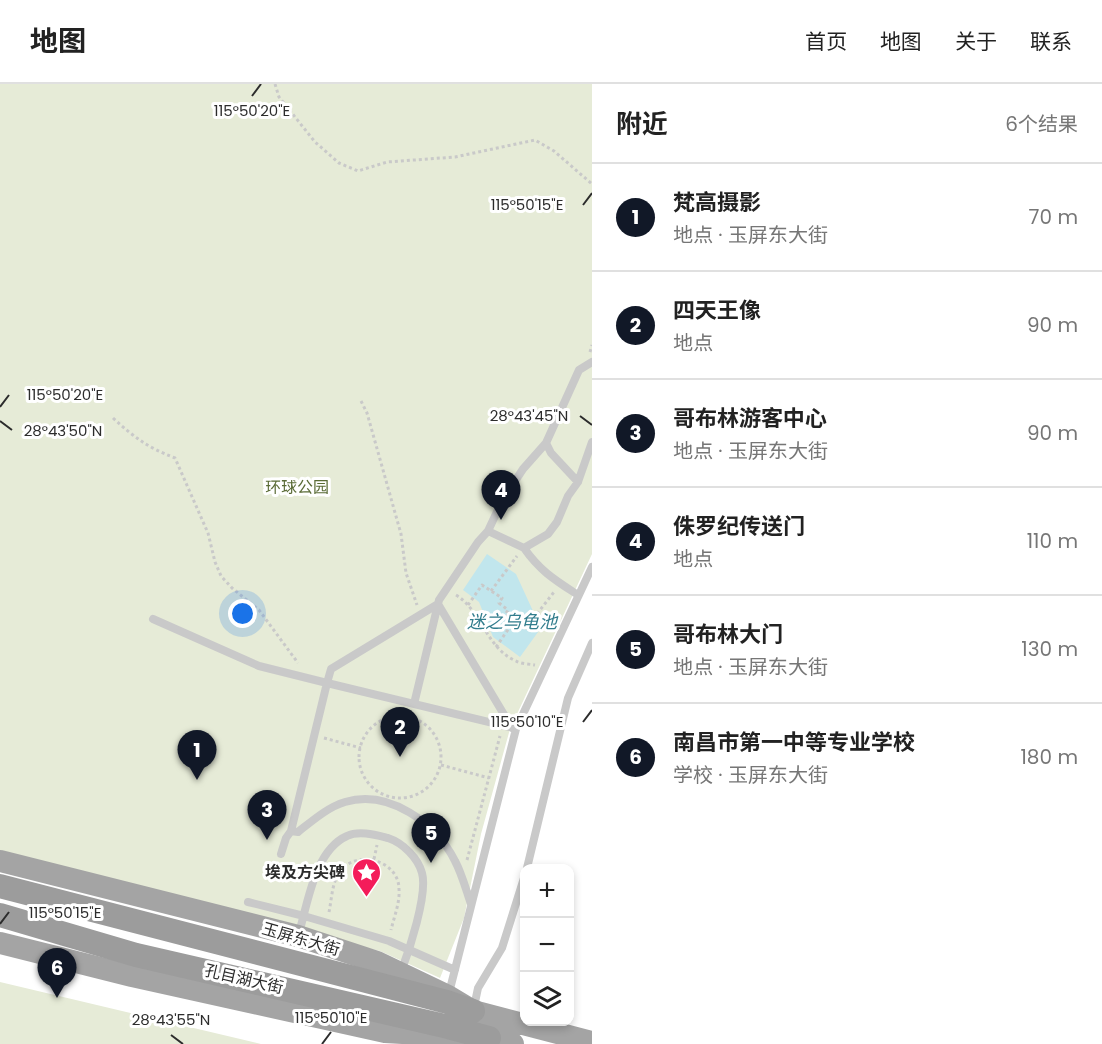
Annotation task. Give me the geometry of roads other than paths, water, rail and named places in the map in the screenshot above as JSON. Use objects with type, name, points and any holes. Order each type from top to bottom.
[{"type":"highway","name":"孔目湖大街","points":[[0,886],[447,999],[473,1011]]},
{"type":"highway","name":"孔目湖大街","points":[[0,915],[136,955],[489,1038]]},
{"type":"main road","name":"玉屏东大街","points":[[0,861],[301,926],[447,999]]},
{"type":"main road","points":[[0,942],[132,976],[385,1032],[489,1038],[513,1044]]},
{"type":"main road","points":[[473,1011],[592,1042]]},
{"type":"lane","points":[[414,704],[438,604],[478,542],[488,531],[507,493],[523,469],[546,443],[579,370],[592,362]]},
{"type":"lane","points":[[524,548],[548,534],[557,522],[568,496],[578,482],[592,442]]},
{"type":"lane","points":[[546,443],[551,453],[578,482]]},
{"type":"lane","points":[[488,531],[524,548],[547,576],[578,595]]},
{"type":"lane","points":[[447,999],[514,728],[592,567]]},
{"type":"lane","points":[[281,854],[291,831],[331,669],[438,604]]},
{"type":"lane","points":[[438,604],[514,728]]},
{"type":"lane","points":[[153,619],[259,666],[514,728]]},
{"type":"lane","points":[[528,864],[567,698],[592,643]]},
{"type":"lane","points":[[291,831],[298,832],[323,813],[344,802],[364,799],[387,802],[425,822],[440,838],[455,861],[471,906]]},
{"type":"lane","points":[[301,926],[312,881],[335,844],[348,835],[369,834],[391,839],[405,847],[417,861],[423,874],[423,891],[409,951],[400,974]]},
{"type":"lane","points":[[473,1011],[478,988],[502,948],[520,893]]},
{"type":"lane","points":[[248,902],[301,926],[389,941],[455,970]]},
{"type":"water","name":"迷之乌龟池","points":[[487,554],[516,574],[533,611],[546,621],[520,657],[493,637],[479,602],[463,590]]},
{"type":"place","name":"侏罗纪传送门","points":[[501,520]]},
{"type":"place","name":"四天王像","points":[[400,757]]},
{"type":"place","name":"梵高摄影","points":[[197,780]]},
{"type":"place","name":"哥布林游客中心","points":[[267,840]]},
{"type":"place","name":"哥布林大门","points":[[431,863]]},
{"type":"place","name":"埃及方尖碑","points":[[366,898]]},
{"type":"place","name":"南昌市第一中等专业学校","points":[[57,998]]},
{"type":"park label","name":"环球公园","points":[[297,487]]}]
